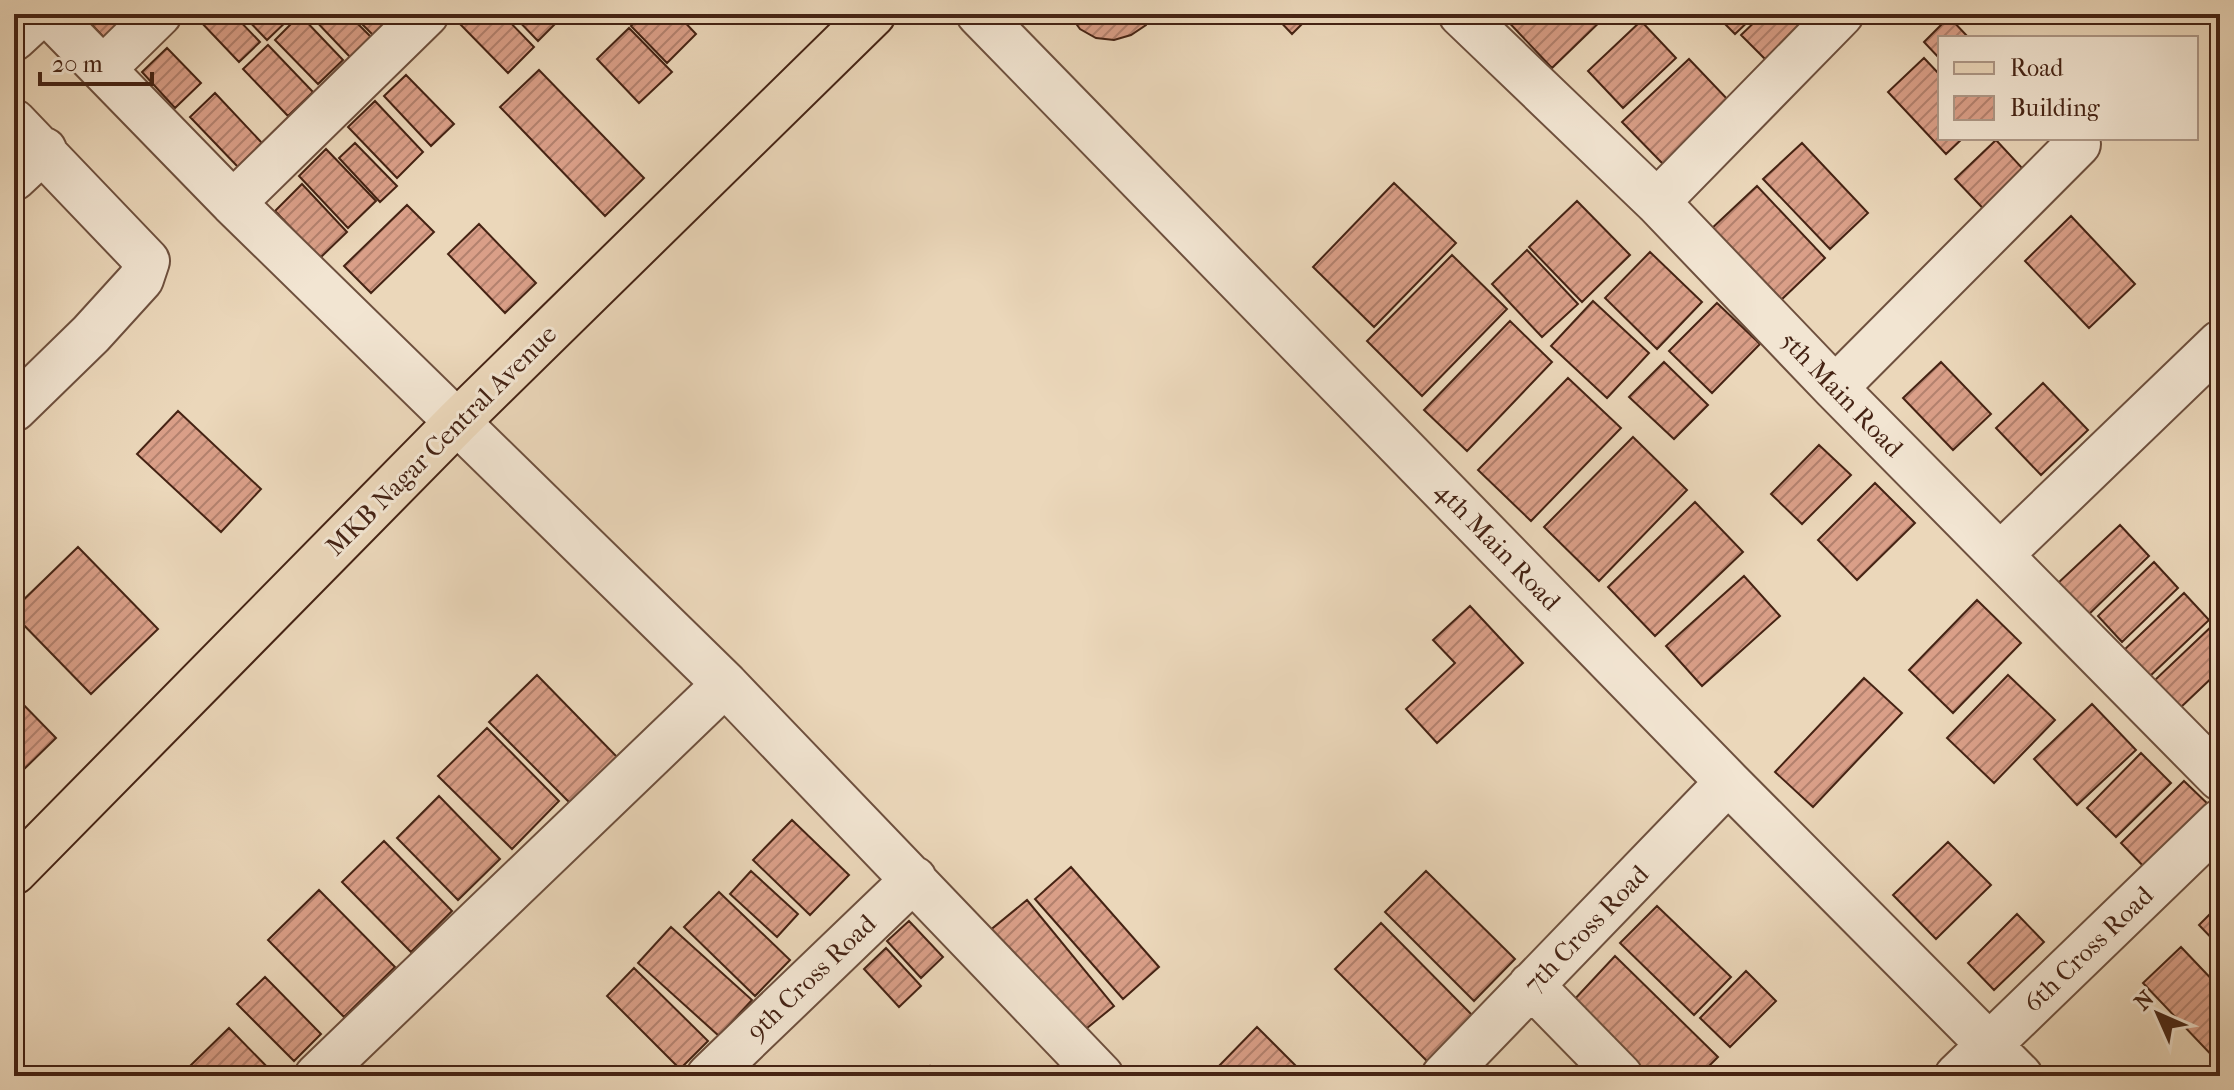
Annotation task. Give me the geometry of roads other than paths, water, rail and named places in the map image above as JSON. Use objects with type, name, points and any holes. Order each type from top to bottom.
[{"type":"main road","name":"MKB Nagar Central Avenue","points":[[14,872],[458,421],[873,14]]},
{"type":"street","points":[[14,38],[40,14]]},
{"type":"street","points":[[49,14],[233,203],[725,684],[914,879],[1088,1071]]},
{"type":"street","points":[[103,69],[159,14]]},
{"type":"street","points":[[233,203],[426,14]]},
{"type":"street","name":"4th Main Road","points":[[979,14],[1728,782],[2020,1076]]},
{"type":"street","name":"5th Main Road","points":[[1461,14],[1657,202],[1835,388],[2220,778]]},
{"type":"street","points":[[1657,202],[1841,14]]},
{"type":"street","points":[[1835,388],[2078,144]]},
{"type":"street","points":[[14,409],[91,334],[141,279],[147,261],[24,150]]},
{"type":"street","points":[[2000,555],[2220,343]]},
{"type":"street","points":[[317,1076],[725,684]]},
{"type":"street","name":"7th Cross Road","points":[[1444,1076],[1728,782]]},
{"type":"street","name":"6th Cross Road","points":[[1957,1076],[2220,822]]},
{"type":"street","name":"9th Cross Road","points":[[709,1076],[914,879]]},
{"type":"street","points":[[1531,985],[1620,1076]]}]
